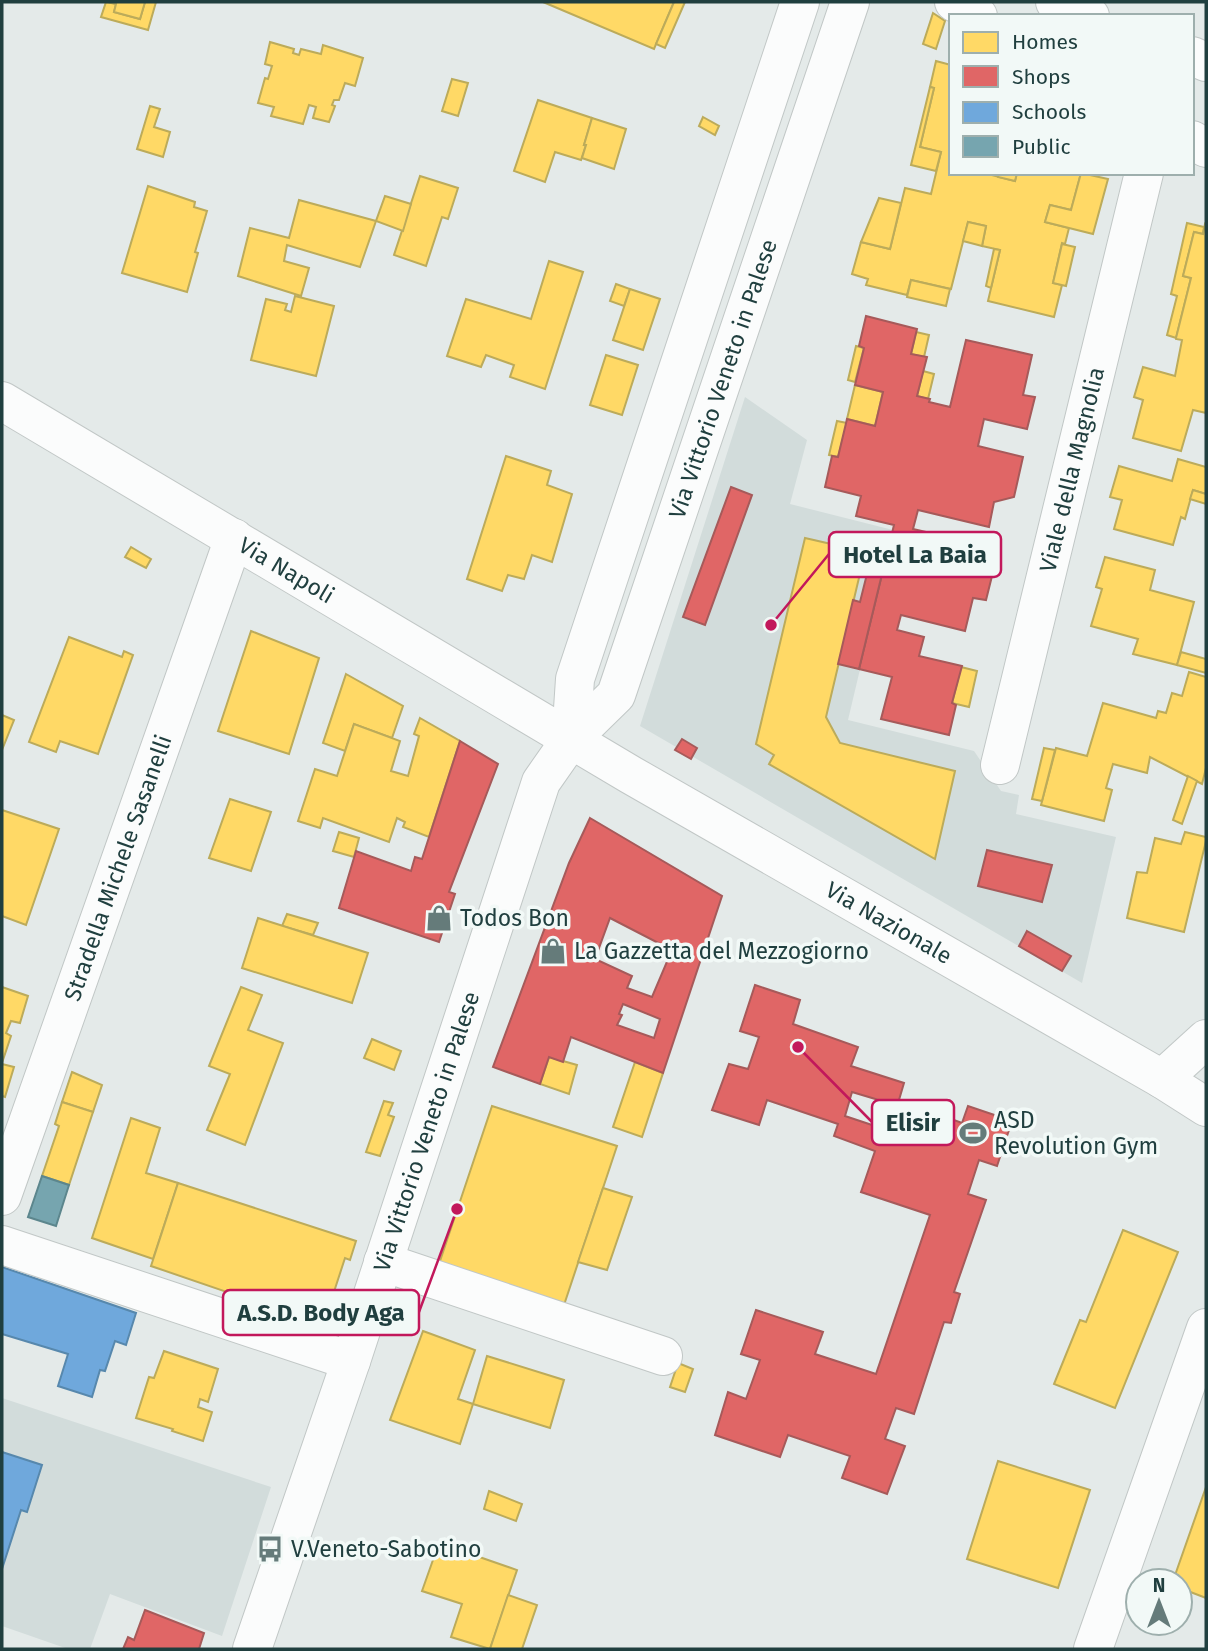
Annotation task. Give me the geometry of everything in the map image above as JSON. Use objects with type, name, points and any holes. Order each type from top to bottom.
[{"type":"street","name":"Via Vittorio Veneto in Palese","points":[[571,739],[575,679],[800,2]]},
{"type":"street","name":"Via Vittorio Veneto in Palese","points":[[252,1649],[351,1361],[541,782],[571,739],[616,695],[850,2]]},
{"type":"street","points":[[954,2],[975,14]]},
{"type":"street","points":[[1055,2],[1085,14]]},
{"type":"street","name":"Viale della Magnolia","points":[[1000,765],[1144,175]]},
{"type":"street","name":"Via Napoli","points":[[2,401],[571,739]]},
{"type":"street","name":"Stradella Michele Sasanelli","points":[[2,1196],[234,538]]},
{"type":"street","name":"Via Nazionale","points":[[571,739],[1162,1079],[1206,1107]]},
{"type":"street","points":[[1162,1079],[1206,1039]]},
{"type":"street","points":[[2,1245],[351,1361]]},
{"type":"street","points":[[383,1262],[663,1356]]},
{"type":"street","points":[[1093,1649],[1206,1328]]},
{"type":"shaded area","points":[[745,397],[807,440],[790,504],[893,530],[848,720],[974,751],[1001,791],[1019,795],[1016,814],[1116,837],[1082,983],[640,726]]},
{"type":"shaded area","points":[[2,1398],[271,1487],[222,1636],[110,1594],[90,1649],[68,1649],[2,1626]]},
{"type":"building: Homes","points":[[106,2],[116,4],[114,12],[140,19],[145,2],[156,2],[148,30],[101,17]]},
{"type":"building: Homes","points":[[109,2],[145,2],[140,19],[114,12],[116,4]]},
{"type":"building: Homes","points":[[543,2],[674,2],[654,49]]},
{"type":"building: Homes","points":[[674,2],[685,2],[665,48],[656,44]]},
{"type":"building: Homes","points":[[933,13],[945,21],[936,49],[923,44]]},
{"type":"building: Homes","points":[[270,42],[294,49],[293,53],[299,55],[301,49],[321,54],[323,45],[363,58],[355,86],[345,83],[339,100],[334,100],[332,105],[335,106],[329,122],[313,118],[316,107],[309,105],[303,124],[271,116],[274,107],[258,103],[265,78],[268,79],[272,66],[265,64]]},
{"type":"building: Homes","points":[[936,61],[949,64],[949,175],[992,175],[1015,181],[1016,175],[1080,175],[1071,210],[1050,205],[1045,222],[1069,228],[1065,244],[1062,243],[1053,283],[1062,285],[1054,317],[988,301],[1000,250],[982,246],[986,226],[968,222],[951,289],[911,280],[907,295],[866,285],[868,279],[852,274],[861,242],[890,249],[905,188],[931,194],[941,152],[920,147],[934,88],[930,87]]},
{"type":"building: Homes","points":[[452,79],[468,83],[458,116],[442,111]]},
{"type":"building: Homes","points":[[930,87],[934,88],[920,147],[941,152],[936,171],[911,165]]},
{"type":"building: Homes","points":[[538,100],[592,118],[581,160],[555,152],[545,182],[514,171]]},
{"type":"building: Homes","points":[[150,106],[160,109],[154,127],[170,132],[163,157],[137,149]]},
{"type":"building: Homes","points":[[703,117],[719,126],[715,135],[699,126]]},
{"type":"building: Homes","points":[[592,118],[626,129],[614,169],[582,158]]},
{"type":"building: Homes","points":[[998,175],[1016,175],[1015,181]]},
{"type":"building: Homes","points":[[1080,175],[1108,179],[1093,234],[1045,222],[1050,205],[1071,210]]},
{"type":"building: Homes","points":[[420,176],[458,188],[448,219],[442,217],[426,266],[394,255]]},
{"type":"building: Homes","points":[[148,186],[195,202],[194,207],[207,211],[187,292],[122,273]]},
{"type":"building: Homes","points":[[385,196],[411,204],[403,231],[376,221]]},
{"type":"building: Homes","points":[[879,198],[901,203],[890,249],[861,242]]},
{"type":"building: Homes","points":[[299,200],[376,221],[360,267],[287,245],[284,261],[309,268],[301,296],[238,276],[250,228],[289,238]]},
{"type":"building: Homes","points":[[968,222],[986,226],[982,246],[963,241]]},
{"type":"building: Homes","points":[[1187,223],[1204,227],[1203,234],[1194,232],[1183,276],[1191,278],[1176,338],[1167,335],[1177,296],[1171,294]]},
{"type":"building: Homes","points":[[1205,224],[1206,413],[1193,410],[1181,451],[1133,438],[1143,400],[1134,397],[1143,367],[1175,376],[1182,340],[1176,338],[1191,278],[1183,276],[1194,232],[1203,234]]},
{"type":"building: Homes","points":[[1062,244],[1075,247],[1066,286],[1053,283]]},
{"type":"building: Homes","points":[[994,249],[1000,250],[991,288],[986,286]]},
{"type":"building: Homes","points":[[549,261],[583,272],[545,389],[510,377],[514,365],[486,355],[481,367],[447,356],[466,299],[531,319]]},
{"type":"building: Homes","points":[[911,280],[950,289],[946,306],[907,297]]},
{"type":"building: Homes","points":[[616,284],[630,289],[624,306],[610,301]]},
{"type":"building: Homes","points":[[630,289],[660,299],[643,350],[613,340]]},
{"type":"building: Homes","points":[[295,296],[334,306],[316,376],[251,360],[266,299],[287,304],[285,310],[291,312]]},
{"type":"building: Homes","points":[[916,332],[929,335],[924,357],[911,354]]},
{"type":"building: Homes","points":[[856,346],[864,348],[855,382],[848,380]]},
{"type":"building: Homes","points":[[606,355],[638,365],[622,415],[590,405]]},
{"type":"building: Homes","points":[[923,371],[934,374],[928,399],[917,396]]},
{"type":"building: Homes","points":[[855,385],[883,392],[875,426],[847,419]]},
{"type":"building: Homes","points":[[837,421],[847,423],[838,457],[829,455]]},
{"type":"building: Homes","points":[[506,456],[551,471],[547,485],[572,494],[552,562],[532,555],[524,579],[508,575],[502,591],[467,579]]},
{"type":"building: Homes","points":[[1178,459],[1206,467],[1206,494],[1193,490],[1185,519],[1181,517],[1173,545],[1114,529],[1122,500],[1110,497],[1119,466],[1172,481]]},
{"type":"building: Homes","points":[[1193,490],[1206,494],[1206,504],[1190,499]]},
{"type":"building: Homes","points":[[805,538],[840,546],[842,538],[867,544],[826,717],[840,743],[955,771],[935,859],[769,764],[774,755],[756,744]]},
{"type":"building: Homes","points":[[131,547],[151,559],[146,568],[125,557]]},
{"type":"building: Homes","points":[[1105,557],[1155,570],[1150,590],[1194,602],[1177,665],[1133,654],[1138,639],[1091,626],[1102,589],[1096,587]]},
{"type":"building: Homes","points":[[251,631],[319,658],[289,754],[218,731]]},
{"type":"building: Homes","points":[[69,637],[122,657],[124,651],[133,655],[98,754],[60,741],[56,752],[29,742]]},
{"type":"building: Homes","points":[[1181,652],[1206,659],[1206,673],[1177,665]]},
{"type":"building: Homes","points":[[961,667],[977,671],[969,707],[952,703]]},
{"type":"building: Homes","points":[[1189,672],[1206,677],[1206,768],[1202,784],[1150,757],[1147,773],[1113,764],[1106,788],[1112,790],[1104,821],[1041,805],[1056,748],[1087,756],[1103,703],[1156,718],[1158,711],[1166,713],[1172,693],[1182,696]]},
{"type":"building: Homes","points":[[346,674],[403,706],[392,738],[354,724],[345,751],[323,743]]},
{"type":"building: Homes","points":[[2,715],[14,720],[2,750]]},
{"type":"building: Homes","points":[[420,718],[460,741],[429,837],[403,827],[405,822],[397,818],[389,842],[323,818],[320,828],[298,821],[315,769],[337,776],[354,724],[400,741],[391,771],[408,776],[419,736],[414,734]]},
{"type":"building: Homes","points":[[1044,748],[1055,750],[1042,801],[1032,799]]},
{"type":"building: Homes","points":[[1188,776],[1197,781],[1182,824],[1173,820]]},
{"type":"building: Homes","points":[[230,799],[271,812],[251,871],[209,858]]},
{"type":"building: Homes","points":[[2,810],[59,829],[26,925],[2,916]]},
{"type":"building: Homes","points":[[339,832],[359,838],[354,857],[333,851]]},
{"type":"building: Homes","points":[[1185,832],[1206,837],[1206,841],[1184,932],[1127,918],[1137,872],[1147,873],[1155,838],[1181,844]]},
{"type":"building: Homes","points":[[287,914],[318,923],[313,935],[282,926]]},
{"type":"building: Homes","points":[[258,918],[368,953],[352,1003],[242,968]]},
{"type":"building: Homes","points":[[2,987],[28,996],[20,1023],[11,1021],[6,1033],[11,1036],[2,1063]]},
{"type":"building: Homes","points":[[241,987],[262,995],[248,1030],[283,1043],[245,1145],[207,1130],[230,1074],[209,1066]]},
{"type":"building: Homes","points":[[372,1039],[401,1051],[394,1070],[364,1058]]},
{"type":"building: Homes","points":[[549,1057],[577,1065],[569,1094],[540,1084]]},
{"type":"building: Homes","points":[[635,1062],[663,1073],[642,1137],[613,1127]]},
{"type":"building: Homes","points":[[2,1064],[14,1067],[5,1097],[2,1096]]},
{"type":"building: Homes","points":[[72,1072],[102,1085],[93,1112],[62,1102]]},
{"type":"building: Homes","points":[[384,1101],[393,1103],[388,1115],[394,1117],[380,1156],[366,1152]]},
{"type":"building: Homes","points":[[62,1102],[93,1112],[69,1185],[42,1176],[59,1126],[55,1124]]},
{"type":"building: Homes","points":[[492,1106],[617,1146],[564,1305],[439,1264]]},
{"type":"building: Homes","points":[[131,1118],[160,1128],[146,1173],[178,1183],[153,1259],[92,1238]]},
{"type":"building: Homes","points":[[178,1183],[356,1241],[350,1260],[345,1258],[330,1304],[336,1306],[329,1327],[151,1266]]},
{"type":"building: Homes","points":[[603,1188],[632,1197],[607,1270],[578,1262]]},
{"type":"building: Homes","points":[[1123,1230],[1178,1252],[1115,1408],[1054,1384],[1080,1320],[1086,1322]]},
{"type":"building: Homes","points":[[423,1331],[475,1350],[458,1399],[473,1404],[460,1444],[390,1420]]},
{"type":"building: Homes","points":[[164,1351],[218,1369],[208,1402],[200,1399],[198,1407],[212,1412],[203,1441],[136,1418],[149,1377],[154,1378]]},
{"type":"building: Homes","points":[[487,1356],[564,1380],[550,1428],[473,1404]]},
{"type":"building: Homes","points":[[678,1363],[693,1369],[685,1392],[670,1387]]},
{"type":"building: Homes","points":[[998,1461],[1090,1490],[1058,1588],[967,1559]]},
{"type":"building: Homes","points":[[1206,1487],[1206,1598],[1194,1593],[1194,1567],[1178,1567]]},
{"type":"building: Homes","points":[[489,1491],[522,1504],[516,1521],[484,1509]]},
{"type":"building: Homes","points":[[439,1543],[517,1570],[490,1649],[451,1637],[462,1604],[422,1591]]},
{"type":"building: Homes","points":[[508,1595],[537,1605],[522,1649],[490,1649]]},
{"type":"building: Shops","points":[[866,316],[917,329],[911,354],[927,357],[917,396],[950,407],[966,340],[1032,355],[1023,395],[1035,397],[1027,429],[984,419],[978,446],[1023,457],[1014,497],[994,502],[989,527],[918,510],[913,529],[948,537],[943,555],[994,568],[986,600],[973,598],[965,631],[901,615],[897,630],[924,637],[919,656],[962,666],[952,703],[956,705],[949,735],[881,719],[892,677],[859,669],[894,525],[856,516],[861,496],[825,487],[832,456],[838,457],[847,419],[875,426],[883,392],[855,385],[864,348],[859,346]]},
{"type":"building: Shops","points":[[731,487],[752,495],[705,625],[683,617]]},
{"type":"building: Shops","points":[[877,534],[891,537],[859,669],[838,664],[853,600],[860,602]]},
{"type":"building: Shops","points":[[682,739],[697,748],[691,759],[675,750]]},
{"type":"building: Shops","points":[[460,741],[498,764],[449,892],[455,894],[439,942],[339,908],[356,851],[411,871],[415,857],[422,859]]},
{"type":"building: Shops","points":[[590,818],[722,896],[663,1073],[571,1037],[563,1062],[549,1057],[540,1084],[493,1067],[569,863]],"holes":[[[610,918],[672,950],[652,997],[627,988],[632,976],[595,959]],[[623,1004],[660,1019],[654,1038],[617,1025]]]},
{"type":"building: Shops","points":[[987,850],[1052,865],[1042,902],[978,886]]},
{"type":"building: Shops","points":[[1027,931],[1071,956],[1062,971],[1019,946]]},
{"type":"building: Shops","points":[[755,985],[800,1000],[793,1024],[858,1047],[851,1066],[904,1083],[899,1100],[962,1123],[968,1106],[1012,1121],[997,1166],[979,1160],[968,1194],[986,1200],[954,1292],[960,1294],[951,1323],[944,1322],[914,1414],[896,1408],[885,1439],[905,1446],[887,1494],[842,1478],[850,1456],[788,1435],[780,1457],[715,1435],[728,1392],[746,1399],[760,1360],[741,1354],[756,1310],[823,1332],[815,1354],[876,1374],[930,1215],[861,1192],[875,1151],[834,1136],[838,1124],[767,1100],[759,1125],[712,1110],[729,1064],[748,1069],[759,1037],[740,1031]],"holes":[[[852,1092],[892,1104],[884,1129],[845,1116]]]},
{"type":"building: Shops","points":[[145,1610],[204,1633],[199,1649],[123,1649],[128,1637],[134,1640]]},
{"type":"building: Schools","points":[[2,1267],[136,1313],[126,1345],[115,1341],[105,1371],[100,1370],[92,1397],[58,1386],[68,1354],[2,1334]]},
{"type":"building: Schools","points":[[2,1452],[42,1465],[27,1512],[21,1510],[2,1569]]},
{"type":"building: Public","points":[[42,1176],[69,1185],[56,1226],[28,1217]]},
{"type":"place","name":"Hotel La Baia","points":[[771,625]]},
{"type":"place","name":"Todos Bon","points":[[439,918]]},
{"type":"place","name":"La Gazzetta del Mezzogiorno","points":[[553,951]]},
{"type":"place","name":"Elisir","points":[[798,1047]]},
{"type":"place","name":"ASD Revolution Gym","points":[[973,1133]]},
{"type":"place","name":"A.S.D. Body Aga","points":[[457,1209]]},
{"type":"place","name":"V.Veneto-Sabotino","points":[[270,1549]]}]
